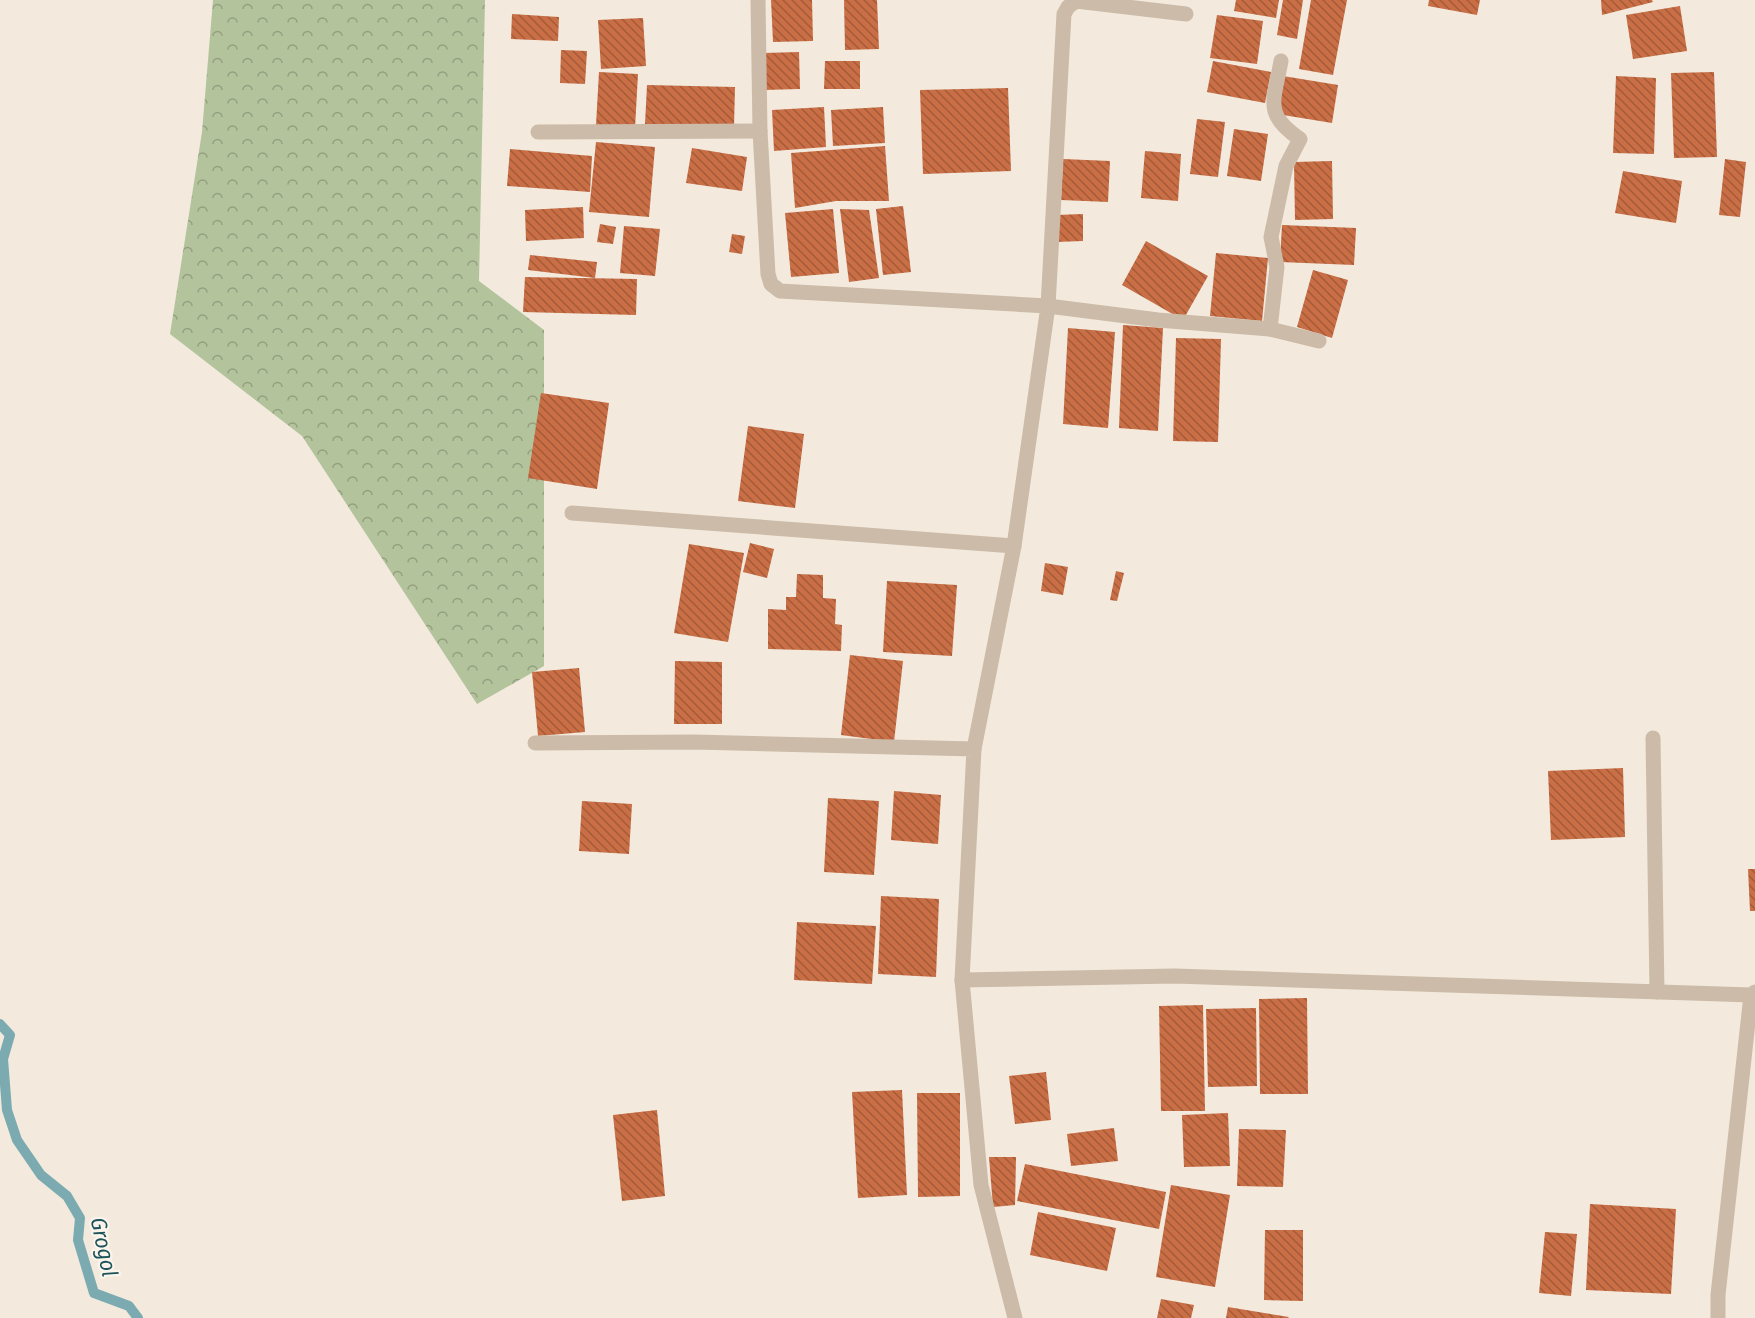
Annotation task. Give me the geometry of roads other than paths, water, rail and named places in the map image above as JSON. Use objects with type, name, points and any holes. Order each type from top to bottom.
[{"type":"street","points":[[758,0],[760,131],[768,274],[771,284],[780,291],[1047,306],[1158,320],[1270,330],[1319,341]]},
{"type":"street","points":[[1015,1318],[981,1185],[962,980],[975,749],[1014,546],[1047,306],[1064,14],[1068,6],[1076,1],[1186,14]]},
{"type":"street","points":[[1270,330],[1276,267],[1271,237],[1286,166],[1300,139],[1283,128],[1275,116],[1273,106],[1281,62]]},
{"type":"street","points":[[538,132],[760,131]]},
{"type":"street","points":[[572,513],[1014,546]]},
{"type":"street","points":[[1653,738],[1657,992]]},
{"type":"street","points":[[535,743],[694,742],[975,749]]},
{"type":"street","points":[[962,980],[1175,976],[1657,992],[1753,993],[1718,1295],[1718,1318]]},
{"type":"waterway","name":"Grogol","points":[[0,1024],[10,1035],[3,1059],[7,1110],[17,1140],[41,1175],[67,1196],[80,1218],[78,1240],[94,1293],[129,1306],[138,1318]]}]
